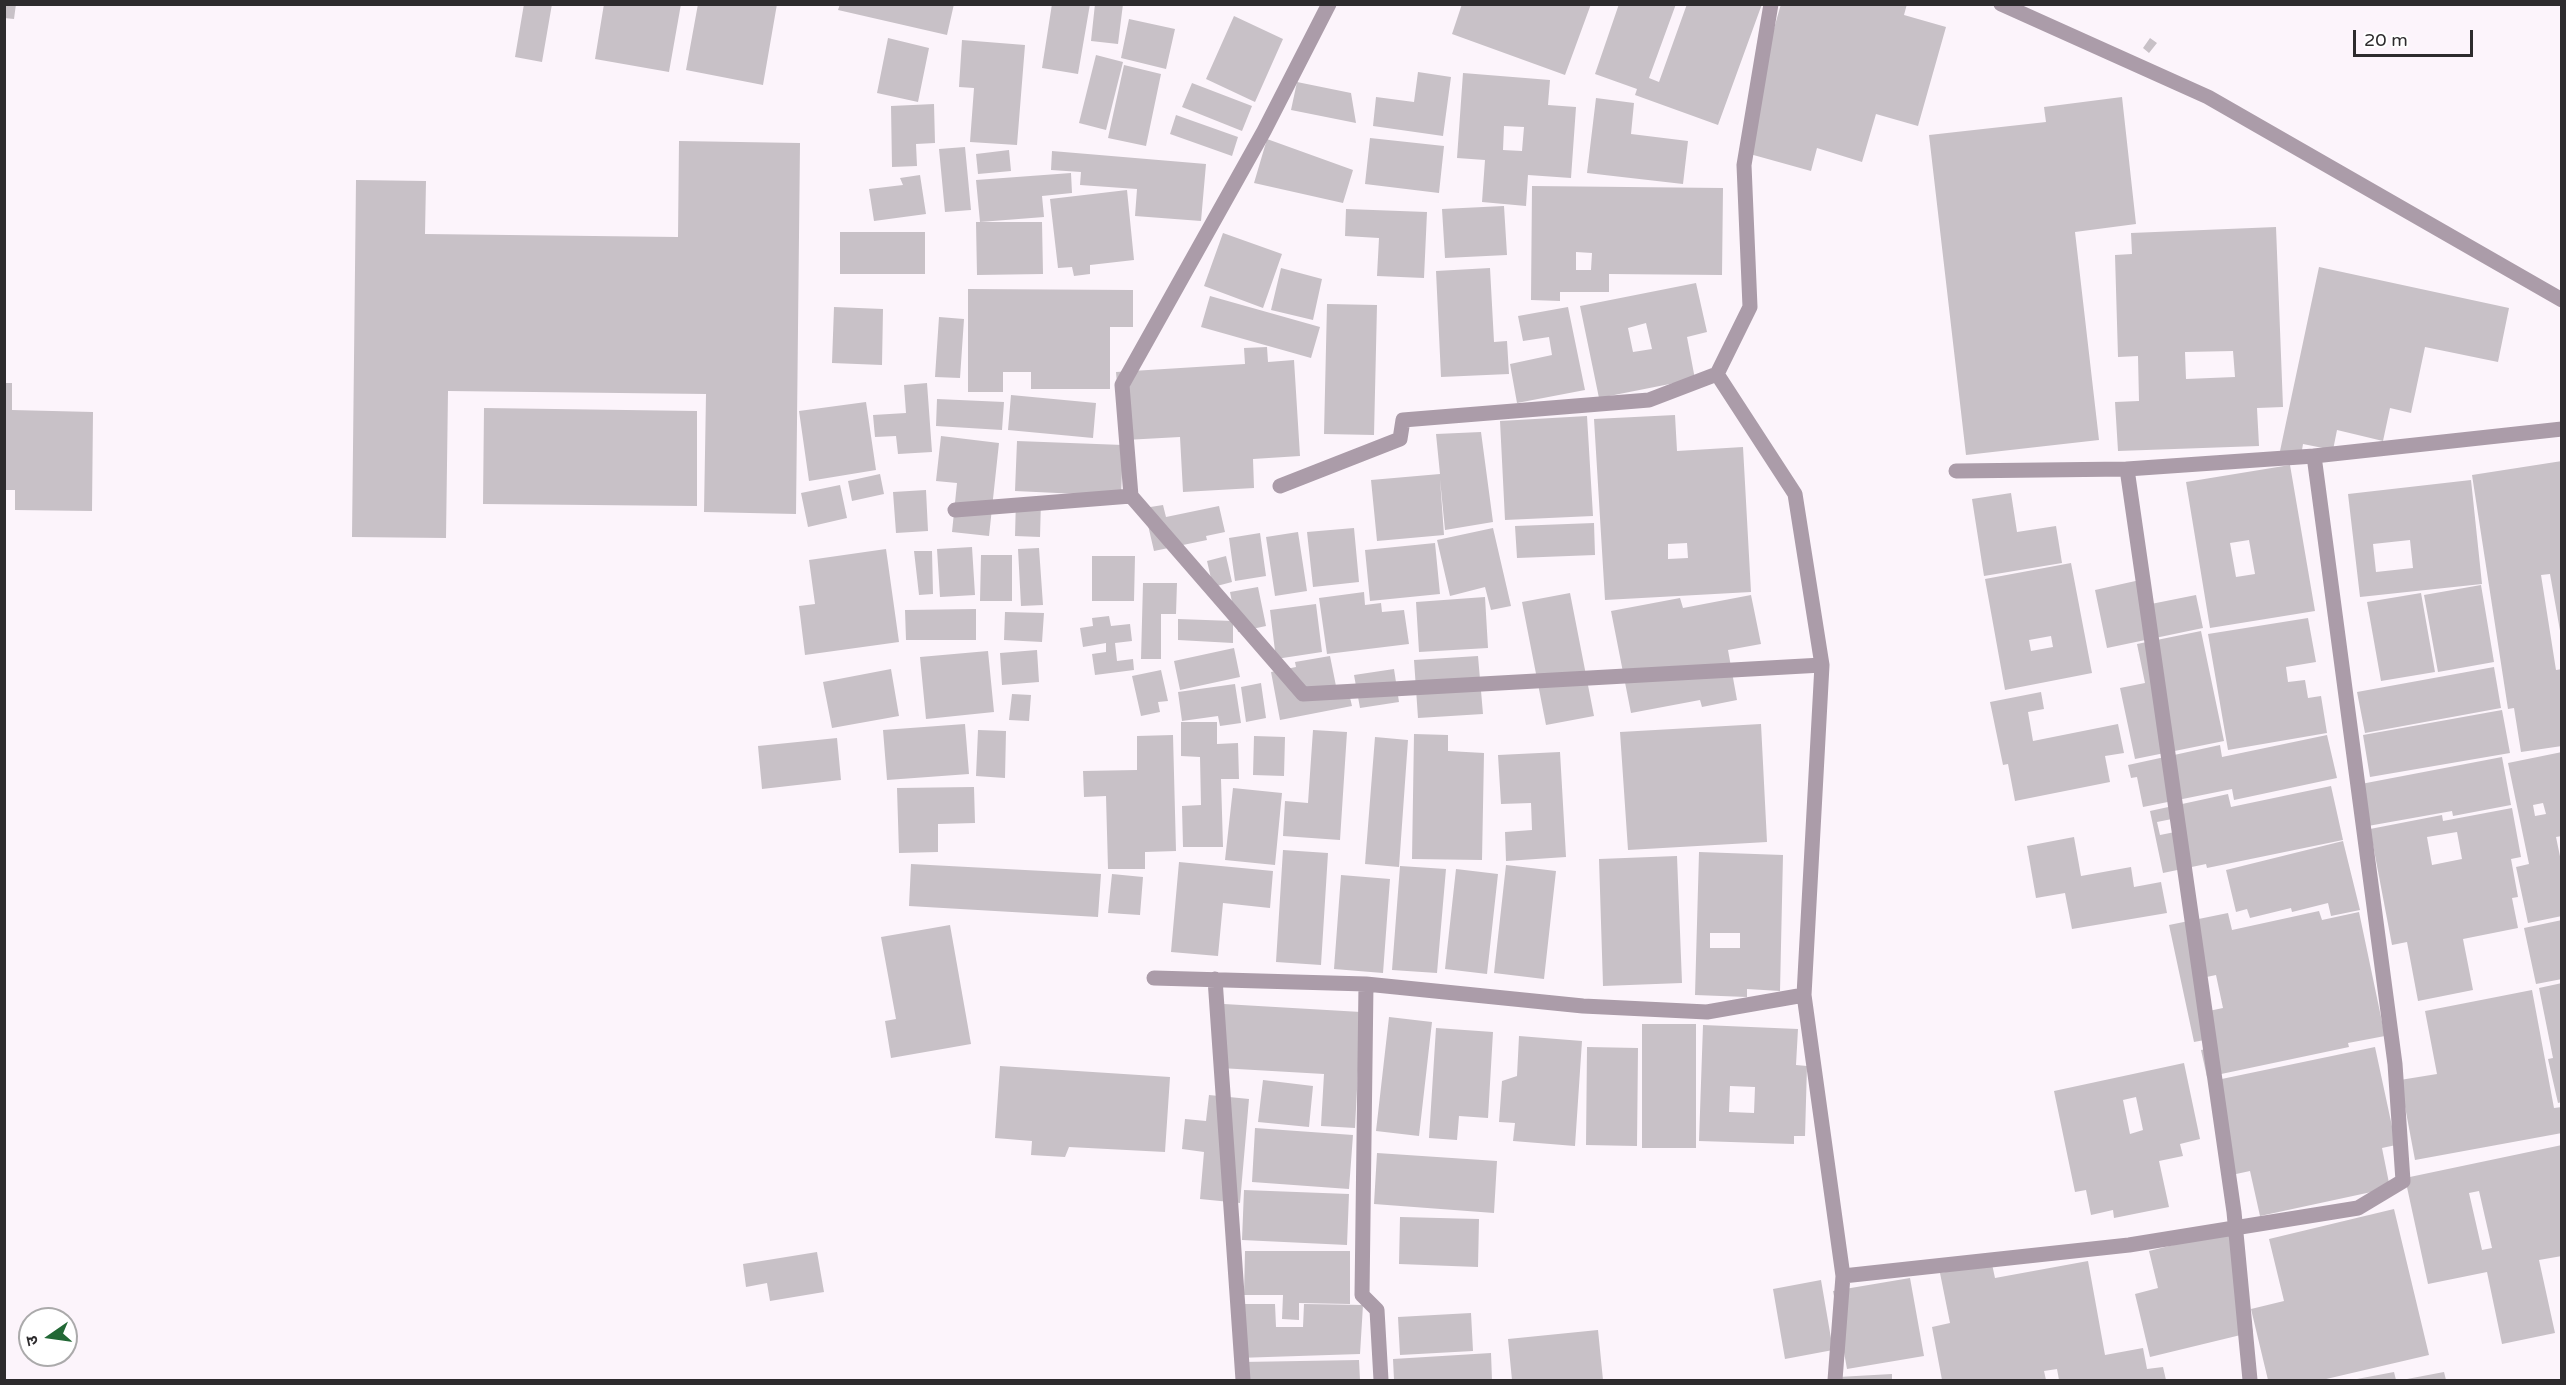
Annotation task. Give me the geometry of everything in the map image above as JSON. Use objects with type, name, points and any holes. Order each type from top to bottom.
[{"type":"street","points":[[1329,4],[1264,131],[1122,386],[1131,496],[1303,694],[1822,664]]},
{"type":"street","points":[[1280,486],[1400,439],[1403,420],[1649,400],[1718,374],[1750,307],[1744,165],[1772,4]]},
{"type":"street","points":[[2001,4],[2208,97],[2562,300]]},
{"type":"street","points":[[1718,374],[1795,494],[1822,664],[1804,995],[1843,1276],[1834,1380]]},
{"type":"street","points":[[1956,471],[2127,469],[2314,456],[2562,429]]},
{"type":"street","points":[[1843,1276],[2129,1245],[2358,1208],[2403,1181],[2395,1064],[2314,456]]},
{"type":"street","points":[[2127,469],[2234,1228],[2250,1380]]},
{"type":"street","points":[[955,510],[1131,496]]},
{"type":"street","points":[[1154,978],[1366,984],[1583,1006],[1707,1012],[1804,995]]},
{"type":"street","points":[[1215,979],[1243,1380]]},
{"type":"street","points":[[1366,984],[1362,1295],[1377,1310],[1381,1380]]},
{"type":"building","points":[[4,4],[16,4],[14,19],[4,18]]},
{"type":"building","points":[[524,4],[552,4],[542,62],[515,57]]},
{"type":"building","points":[[604,4],[681,4],[669,72],[595,59]]},
{"type":"building","points":[[698,4],[777,4],[763,85],[686,70]]},
{"type":"building","points":[[840,4],[954,4],[947,35],[838,10]]},
{"type":"building","points":[[1052,4],[1090,4],[1078,74],[1042,68]]},
{"type":"building","points":[[1095,4],[1123,4],[1118,44],[1091,41]]},
{"type":"building","points":[[1462,4],[1591,4],[1565,75],[1452,34]]},
{"type":"building","points":[[1619,4],[1676,4],[1649,78],[1659,82],[1687,4],[1762,4],[1718,125],[1635,95],[1637,89],[1595,74]]},
{"type":"building","points":[[1781,4],[1907,4],[1904,15],[1946,27],[1918,126],[1876,114],[1862,162],[1817,148],[1811,171],[1739,151]]},
{"type":"building","points":[[1234,16],[1283,39],[1255,102],[1206,79]]},
{"type":"building","points":[[1129,19],[1175,29],[1166,69],[1121,58]]},
{"type":"building","points":[[888,38],[929,48],[918,102],[877,93]]},
{"type":"building","points":[[2150,38],[2157,43],[2149,53],[2143,48]]},
{"type":"building","points":[[962,40],[1025,45],[1017,145],[970,142],[974,88],[959,87]]},
{"type":"building","points":[[1096,55],[1123,62],[1106,130],[1079,123]]},
{"type":"building","points":[[1124,65],[1161,74],[1146,146],[1108,138]]},
{"type":"building","points":[[1418,72],[1451,77],[1443,136],[1373,126],[1376,97],[1414,102]]},
{"type":"building","points":[[1463,73],[1550,80],[1548,105],[1576,107],[1571,178],[1528,175],[1526,206],[1482,202],[1485,160],[1457,158]],"holes":[[[1504,126],[1524,127],[1522,151],[1503,150]]]},
{"type":"building","points":[[1297,82],[1351,93],[1356,123],[1291,110]]},
{"type":"building","points":[[1192,83],[1252,106],[1242,131],[1182,107]]},
{"type":"building","points":[[2122,97],[2136,224],[2075,232],[2099,440],[1966,455],[1929,135],[2046,122],[2044,107]]},
{"type":"building","points":[[1596,98],[1634,103],[1631,134],[1688,141],[1683,184],[1587,173]]},
{"type":"building","points":[[934,104],[935,143],[916,144],[917,166],[892,167],[891,106]]},
{"type":"building","points":[[1176,115],[1238,137],[1232,156],[1170,134]]},
{"type":"building","points":[[1370,138],[1444,146],[1439,193],[1365,184]]},
{"type":"building","points":[[1267,139],[1353,170],[1343,203],[1254,183]]},
{"type":"building","points":[[679,141],[800,143],[796,514],[704,512],[706,394],[448,391],[446,538],[352,537],[356,180],[426,181],[425,234],[678,237]]},
{"type":"building","points":[[965,147],[971,210],[945,212],[939,149]]},
{"type":"building","points":[[1009,150],[1011,171],[978,174],[976,154]]},
{"type":"building","points":[[1052,151],[1206,164],[1201,221],[1135,216],[1137,189],[1080,185],[1081,172],[1051,170]]},
{"type":"building","points":[[1071,173],[1072,193],[1042,196],[1044,217],[980,222],[976,180]]},
{"type":"building","points":[[920,175],[926,214],[874,221],[869,189],[903,185],[900,178]]},
{"type":"building","points":[[1532,186],[1723,188],[1722,275],[1609,274],[1609,292],[1560,292],[1560,301],[1531,300]],"holes":[[[1576,252],[1592,253],[1591,270],[1576,270]]]},
{"type":"building","points":[[1127,190],[1134,260],[1090,265],[1090,274],[1074,276],[1072,267],[1058,268],[1050,199]]},
{"type":"building","points":[[1504,206],[1507,255],[1445,258],[1442,209]]},
{"type":"building","points":[[1346,209],[1427,212],[1424,278],[1377,276],[1379,238],[1345,236]]},
{"type":"building","points":[[976,222],[1042,222],[1043,274],[977,275]]},
{"type":"building","points":[[2276,227],[2283,407],[2257,408],[2259,446],[2118,451],[2115,402],[2139,401],[2138,356],[2118,357],[2115,255],[2132,254],[2131,233]],"holes":[[[2233,351],[2235,377],[2186,379],[2185,352]]]},
{"type":"building","points":[[840,232],[925,232],[925,274],[840,274]]},
{"type":"building","points":[[1223,233],[1282,254],[1263,308],[1204,286]]},
{"type":"building","points":[[2319,267],[2509,308],[2498,362],[2425,347],[2411,413],[2390,408],[2383,441],[2337,430],[2333,450],[2303,444],[2301,456],[2280,451]]},
{"type":"building","points":[[1281,268],[1322,279],[1313,320],[1271,310]]},
{"type":"building","points":[[1490,268],[1494,342],[1507,341],[1509,374],[1441,377],[1436,271]]},
{"type":"building","points":[[1696,283],[1707,332],[1687,337],[1695,379],[1599,398],[1580,306]],"holes":[[[1646,323],[1652,349],[1633,352],[1628,328]]]},
{"type":"building","points":[[968,289],[1133,290],[1133,327],[1110,327],[1110,389],[1031,389],[1031,372],[1003,372],[1003,392],[968,392]]},
{"type":"building","points":[[1210,296],[1320,327],[1311,358],[1201,327]]},
{"type":"building","points":[[1327,304],[1377,305],[1374,435],[1324,434]]},
{"type":"building","points":[[834,307],[883,309],[882,365],[832,363]]},
{"type":"building","points":[[1568,307],[1585,390],[1517,403],[1510,364],[1552,355],[1549,337],[1523,341],[1518,316]]},
{"type":"building","points":[[939,317],[964,319],[960,378],[935,377]]},
{"type":"building","points":[[1267,347],[1268,362],[1294,360],[1300,456],[1253,459],[1254,488],[1183,492],[1180,437],[1125,440],[1116,372],[1245,364],[1244,348]]},
{"type":"building","points":[[4,383],[12,383],[12,410],[93,412],[92,511],[15,510],[15,490],[4,490]]},
{"type":"building","points":[[927,383],[932,452],[898,454],[896,436],[875,437],[873,415],[906,413],[904,385]]},
{"type":"building","points":[[1011,395],[1096,403],[1093,438],[1008,430]]},
{"type":"building","points":[[937,399],[1004,402],[1002,430],[936,426]]},
{"type":"building","points":[[866,402],[876,470],[809,481],[799,411]]},
{"type":"building","points":[[484,408],[697,411],[697,506],[483,504]]},
{"type":"building","points":[[1675,415],[1677,451],[1743,447],[1751,592],[1605,600],[1594,419]],"holes":[[[1687,543],[1688,558],[1668,559],[1668,544]]]},
{"type":"building","points":[[1587,416],[1593,516],[1505,520],[1500,421]]},
{"type":"building","points":[[1481,432],[1493,522],[1445,530],[1440,479],[1444,535],[1377,541],[1371,480],[1440,474],[1436,434]]},
{"type":"building","points":[[941,436],[999,443],[989,536],[952,532],[957,483],[936,481]]},
{"type":"building","points":[[1017,441],[1123,445],[1121,496],[1015,491]]},
{"type":"building","points":[[2562,461],[2562,642],[2550,574],[2541,575],[2556,670],[2562,669],[2562,746],[2521,752],[2514,708],[2508,709],[2472,475]]},
{"type":"building","points":[[2290,465],[2315,611],[2210,628],[2186,482]],"holes":[[[2249,540],[2255,574],[2236,577],[2230,543]]]},
{"type":"building","points":[[880,474],[884,494],[852,501],[848,481]]},
{"type":"building","points":[[2471,480],[2482,584],[2360,597],[2348,494]],"holes":[[[2410,540],[2413,568],[2376,572],[2373,544]]]},
{"type":"building","points":[[840,485],[847,518],[808,527],[801,493]]},
{"type":"building","points":[[926,490],[928,531],[896,533],[893,492]]},
{"type":"building","points":[[2011,493],[2017,532],[2056,526],[2062,563],[1984,576],[1972,499]]},
{"type":"building","points":[[1016,499],[1041,500],[1040,537],[1015,536]]},
{"type":"building","points":[[1163,505],[1166,517],[1219,506],[1225,532],[1206,536],[1207,540],[1154,551],[1144,508]]},
{"type":"building","points":[[1594,523],[1595,555],[1517,558],[1515,526]]},
{"type":"building","points":[[1354,528],[1359,582],[1313,587],[1307,532]]},
{"type":"building","points":[[1493,528],[1511,606],[1491,610],[1485,587],[1450,596],[1437,540]]},
{"type":"building","points":[[1298,532],[1307,591],[1275,596],[1266,537]]},
{"type":"building","points":[[1260,533],[1266,576],[1235,581],[1229,538]]},
{"type":"building","points":[[1435,543],[1440,594],[1370,601],[1365,550]]},
{"type":"building","points":[[972,547],[975,595],[940,597],[937,549]]},
{"type":"building","points":[[1039,548],[1043,605],[1021,606],[1018,549]]},
{"type":"building","points":[[886,549],[899,642],[805,655],[799,606],[815,604],[809,560]]},
{"type":"building","points":[[914,551],[932,551],[933,594],[919,595]]},
{"type":"building","points":[[981,555],[1012,555],[1012,601],[980,601]]},
{"type":"building","points":[[1092,556],[1135,556],[1134,601],[1092,601]]},
{"type":"building","points":[[1226,556],[1232,582],[1213,587],[1207,561]]},
{"type":"building","points":[[2071,563],[2092,673],[2005,690],[1985,579]],"holes":[[[2051,636],[2053,647],[2031,651],[2029,640]]]},
{"type":"building","points":[[2140,580],[2146,605],[2196,595],[2203,628],[2107,648],[2095,590]]},
{"type":"building","points":[[1143,583],[1177,583],[1176,614],[1161,614],[1161,659],[1141,659]]},
{"type":"building","points":[[2481,585],[2494,662],[2438,672],[2424,595]]},
{"type":"building","points":[[1258,587],[1266,626],[1238,632],[1230,592]]},
{"type":"building","points":[[1364,592],[1365,605],[1381,603],[1382,612],[1404,610],[1409,644],[1327,654],[1319,598]]},
{"type":"building","points":[[1570,593],[1594,716],[1546,725],[1522,602]]},
{"type":"building","points":[[2421,593],[2435,672],[2381,681],[2367,602]]},
{"type":"building","points":[[1751,595],[1761,644],[1728,650],[1737,700],[1702,707],[1700,700],[1631,713],[1611,611],[1680,598],[1683,608]]},
{"type":"building","points":[[1485,597],[1488,648],[1419,652],[1416,602]]},
{"type":"building","points":[[1316,604],[1322,652],[1276,659],[1270,610]]},
{"type":"building","points":[[976,609],[976,640],[906,640],[905,610]]},
{"type":"building","points":[[1005,612],[1044,613],[1042,642],[1004,640]]},
{"type":"building","points":[[1109,616],[1111,626],[1130,624],[1132,641],[1115,643],[1117,661],[1133,659],[1134,670],[1095,675],[1092,654],[1106,652],[1106,643],[1083,647],[1080,628],[1093,626],[1092,618]]},
{"type":"building","points":[[2308,618],[2316,662],[2286,667],[2288,682],[2305,680],[2308,698],[2321,696],[2327,733],[2228,750],[2208,634]]},
{"type":"building","points":[[1178,619],[1233,621],[1233,643],[1178,640]]},
{"type":"building","points":[[2201,631],[2224,741],[2135,759],[2120,688],[2145,683],[2137,644]]},
{"type":"building","points":[[1234,648],[1240,677],[1180,690],[1174,661]]},
{"type":"building","points":[[1037,650],[1039,682],[1002,685],[1000,653]]},
{"type":"building","points":[[988,651],[994,712],[926,719],[920,657]]},
{"type":"building","points":[[1330,656],[1337,691],[1348,689],[1352,706],[1280,720],[1271,672],[1296,667],[1295,662]]},
{"type":"building","points":[[1478,656],[1483,714],[1418,718],[1414,660]]},
{"type":"building","points":[[2494,667],[2501,708],[2365,733],[2357,692]]},
{"type":"building","points":[[891,669],[899,716],[832,728],[823,682]]},
{"type":"building","points":[[1394,669],[1399,702],[1360,708],[1354,675]]},
{"type":"building","points":[[1161,670],[1168,701],[1158,702],[1160,712],[1141,716],[1132,676]]},
{"type":"building","points":[[1261,683],[1266,718],[1246,722],[1241,687]]},
{"type":"building","points":[[1235,684],[1241,723],[1220,726],[1218,716],[1182,721],[1178,692]]},
{"type":"building","points":[[2041,692],[2044,709],[2028,712],[2033,741],[2118,724],[2124,753],[2105,756],[2110,782],[2015,801],[2008,764],[2003,765],[1990,702]]},
{"type":"building","points":[[1012,694],[1031,695],[1029,721],[1009,720]]},
{"type":"building","points":[[2502,710],[2510,753],[2370,777],[2363,735]]},
{"type":"building","points":[[1181,722],[1217,722],[1217,744],[1238,743],[1239,779],[1221,779],[1223,847],[1183,847],[1182,806],[1201,805],[1200,757],[1181,756]]},
{"type":"building","points":[[965,724],[969,774],[887,780],[883,730]]},
{"type":"building","points":[[1761,724],[1767,842],[1628,850],[1620,732]]},
{"type":"building","points":[[978,730],[1006,731],[1005,778],[976,776]]},
{"type":"building","points":[[1313,730],[1347,732],[1340,840],[1283,836],[1285,801],[1308,803]]},
{"type":"building","points":[[1414,734],[1448,735],[1448,751],[1484,753],[1482,860],[1412,859]]},
{"type":"building","points":[[1173,735],[1176,851],[1145,852],[1145,869],[1108,869],[1106,796],[1084,797],[1083,771],[1137,770],[1137,736]]},
{"type":"building","points":[[2327,735],[2337,778],[2234,800],[2232,789],[2143,807],[2137,777],[2131,778],[2128,765],[2220,745],[2222,757]]},
{"type":"building","points":[[1254,736],[1285,737],[1284,776],[1253,775]]},
{"type":"building","points":[[1375,737],[1408,740],[1399,867],[1365,864]]},
{"type":"building","points":[[837,738],[841,780],[762,789],[758,746]]},
{"type":"building","points":[[1560,752],[1566,857],[1506,861],[1505,832],[1532,830],[1531,803],[1501,804],[1498,755]]},
{"type":"building","points":[[2562,752],[2562,836],[2556,837],[2562,866],[2562,916],[2528,923],[2516,867],[2529,864],[2508,763]],"holes":[[[2543,803],[2546,814],[2535,816],[2533,805]]]},
{"type":"building","points":[[2502,757],[2511,805],[2453,816],[2452,811],[2368,826],[2361,784]]},
{"type":"building","points":[[2331,786],[2343,840],[2207,868],[2206,864],[2163,873],[2150,811],[2228,794],[2231,807]],"holes":[[[2177,818],[2180,831],[2160,835],[2157,822]]]},
{"type":"building","points":[[974,787],[975,823],[938,824],[938,852],[899,853],[897,788]]},
{"type":"building","points":[[1233,788],[1282,793],[1275,865],[1225,860]]},
{"type":"building","points":[[2512,808],[2521,857],[2511,859],[2518,897],[2512,898],[2518,928],[2463,939],[2473,990],[2418,1001],[2407,942],[2392,945],[2370,829],[2442,815],[2443,821]],"holes":[[[2457,832],[2462,859],[2432,865],[2427,837]]]},
{"type":"building","points":[[2074,837],[2081,876],[2131,867],[2134,887],[2161,882],[2167,913],[2072,929],[2065,893],[2036,898],[2027,846]]},
{"type":"building","points":[[2343,841],[2360,910],[2331,916],[2328,903],[2292,912],[2291,908],[2250,918],[2247,909],[2236,912],[2226,870]]},
{"type":"building","points":[[1283,850],[1328,853],[1321,965],[1276,962]]},
{"type":"building","points":[[1699,852],[1783,855],[1780,991],[1747,989],[1747,997],[1695,995]],"holes":[[[1710,933],[1740,933],[1740,948],[1710,948]]]},
{"type":"building","points":[[1677,856],[1682,983],[1603,986],[1599,859]]},
{"type":"building","points":[[1179,862],[1273,871],[1270,908],[1223,903],[1218,956],[1171,952]]},
{"type":"building","points":[[911,864],[1101,874],[1098,917],[909,906]]},
{"type":"building","points":[[1506,865],[1556,871],[1544,979],[1494,973]]},
{"type":"building","points":[[1400,866],[1446,869],[1437,973],[1392,970]]},
{"type":"building","points":[[1456,869],[1498,874],[1487,974],[1445,969]]},
{"type":"building","points":[[1112,874],[1143,877],[1140,915],[1108,913]]},
{"type":"building","points":[[1341,875],[1390,879],[1383,973],[1334,969]]},
{"type":"building","points":[[2319,911],[2322,920],[2359,912],[2385,1036],[2348,1043],[2349,1047],[2207,1077],[2201,1050],[2217,1047],[2215,1038],[2194,1042],[2169,925],[2228,913],[2232,930]],"holes":[[[2216,975],[2223,1008],[2204,1012],[2197,979]]]},
{"type":"building","points":[[2562,920],[2562,979],[2536,984],[2524,928]]},
{"type":"building","points":[[950,925],[971,1044],[891,1058],[885,1021],[896,1019],[881,937]]},
{"type":"building","points":[[2562,983],[2562,1102],[2558,1103],[2548,1059],[2553,1058],[2539,988]]},
{"type":"building","points":[[2532,990],[2554,1108],[2562,1107],[2562,1133],[2415,1160],[2400,1080],[2437,1074],[2425,1011]]},
{"type":"building","points":[[1224,1004],[1361,1012],[1355,1128],[1321,1126],[1324,1074],[1220,1068]]},
{"type":"building","points":[[1389,1017],[1432,1022],[1419,1136],[1376,1131]]},
{"type":"building","points":[[1642,1024],[1696,1024],[1696,1148],[1642,1148]]},
{"type":"building","points":[[1703,1025],[1798,1029],[1796,1065],[1807,1066],[1805,1136],[1794,1136],[1794,1144],[1699,1141]],"holes":[[[1730,1086],[1755,1087],[1754,1113],[1729,1112]]]},
{"type":"building","points":[[1436,1028],[1493,1032],[1488,1118],[1459,1116],[1457,1140],[1429,1138]]},
{"type":"building","points":[[1519,1036],[1582,1041],[1575,1146],[1513,1141],[1515,1123],[1499,1122],[1502,1081],[1517,1076]]},
{"type":"building","points":[[1587,1047],[1638,1048],[1637,1146],[1586,1145]]},
{"type":"building","points":[[2375,1047],[2396,1145],[2382,1148],[2390,1188],[2260,1216],[2250,1171],[2227,1176],[2212,1081]]},
{"type":"building","points":[[2184,1063],[2200,1139],[2180,1144],[2183,1156],[2159,1161],[2169,1207],[2114,1218],[2113,1210],[2091,1215],[2086,1190],[2075,1192],[2054,1091]],"holes":[[[2136,1097],[2143,1130],[2130,1134],[2123,1100]]]},
{"type":"building","points":[[1000,1066],[1170,1077],[1165,1152],[1069,1147],[1065,1157],[1031,1155],[1032,1141],[995,1138]]},
{"type":"building","points":[[1263,1080],[1313,1086],[1309,1127],[1258,1122]]},
{"type":"building","points":[[1209,1095],[1249,1099],[1240,1203],[1200,1199],[1204,1152],[1182,1149],[1185,1119],[1206,1121]]},
{"type":"building","points":[[1255,1128],[1353,1135],[1349,1189],[1252,1182]]},
{"type":"building","points":[[2562,1145],[2562,1256],[2539,1260],[2555,1333],[2502,1344],[2487,1272],[2428,1284],[2405,1178]],"holes":[[[2479,1191],[2492,1248],[2482,1250],[2469,1193]]]},
{"type":"building","points":[[1377,1153],[1497,1161],[1494,1213],[1374,1204]]},
{"type":"building","points":[[1244,1190],[1349,1194],[1347,1245],[1242,1240]]},
{"type":"building","points":[[2394,1209],[2429,1355],[2322,1380],[2268,1380],[2251,1309],[2284,1301],[2269,1239]]},
{"type":"building","points":[[1400,1217],[1479,1219],[1478,1267],[1399,1264]]},
{"type":"building","points":[[2229,1231],[2253,1332],[2150,1357],[2135,1294],[2158,1288],[2149,1251]]},
{"type":"building","points":[[1245,1251],[1350,1251],[1350,1304],[1299,1303],[1299,1320],[1282,1319],[1283,1295],[1244,1295]]},
{"type":"building","points":[[817,1252],[824,1292],[770,1301],[767,1283],[746,1287],[743,1264]]},
{"type":"building","points":[[2088,1261],[2105,1355],[2143,1348],[2147,1369],[2163,1367],[2166,1380],[2059,1380],[2057,1369],[2044,1371],[2046,1380],[1942,1380],[1932,1327],[1950,1323],[1940,1273],[1992,1264],[1995,1278]]},
{"type":"building","points":[[1910,1278],[1924,1356],[1847,1369],[1833,1291]]},
{"type":"building","points":[[1821,1280],[1833,1350],[1785,1359],[1773,1289]]},
{"type":"building","points":[[1236,1304],[1275,1304],[1276,1327],[1303,1327],[1304,1304],[1363,1305],[1360,1354],[1237,1358]]},
{"type":"building","points":[[1471,1313],[1473,1351],[1400,1355],[1398,1317]]},
{"type":"building","points":[[1598,1330],[1603,1380],[1512,1380],[1508,1339]]},
{"type":"building","points":[[1491,1353],[1492,1380],[1394,1380],[1393,1359]]},
{"type":"building","points":[[1359,1360],[1360,1380],[1242,1380],[1242,1362]]},
{"type":"building","points":[[2394,1372],[2396,1380],[2357,1380],[2357,1379]]},
{"type":"building","points":[[2444,1372],[2446,1380],[2407,1380],[2407,1379]]},
{"type":"building","points":[[1892,1374],[1892,1380],[1838,1380],[1838,1377]]}]
